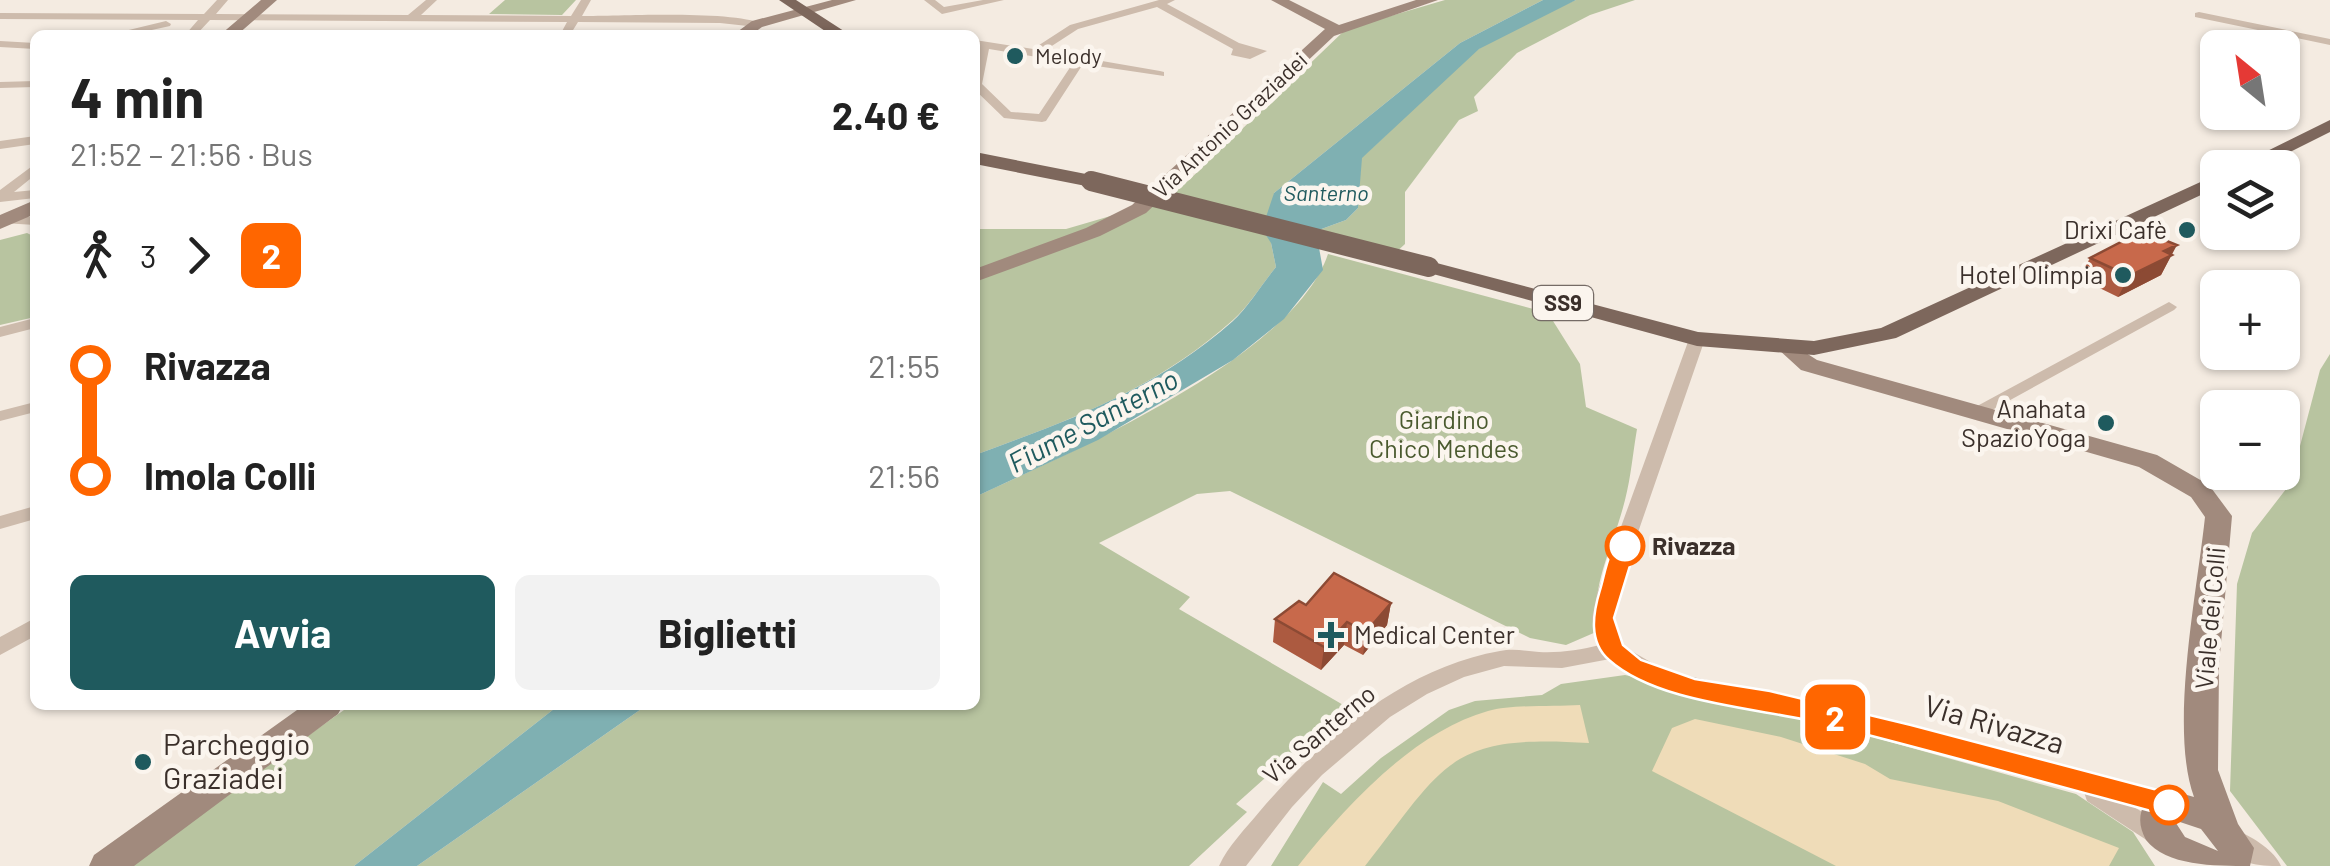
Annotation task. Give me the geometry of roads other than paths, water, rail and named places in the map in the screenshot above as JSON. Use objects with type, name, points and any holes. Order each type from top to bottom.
[{"type":"main road","points":[[768,0],[833,30]]},
{"type":"main road","points":[[793,9],[816,30]]},
{"type":"main road","points":[[2279,150],[2330,125]]},
{"type":"main road","name":"SS9","points":[[980,165],[1013,170],[1023,166],[1068,178]]},
{"type":"main road","name":"SS9","points":[[980,165],[1091,182],[1698,339],[1789,349],[1844,344],[1888,333],[2200,188]]},
{"type":"street","points":[[3,18],[36,0]]},
{"type":"street","points":[[116,30],[152,0]]},
{"type":"street","points":[[195,30],[223,0]]},
{"type":"street","points":[[234,30],[270,0]]},
{"type":"street","points":[[412,18],[432,0]]},
{"type":"street","points":[[568,30],[586,0]]},
{"type":"street","points":[[748,30],[793,9],[849,0]]},
{"type":"street","points":[[929,0],[942,11],[999,0]]},
{"type":"street","points":[[1278,0],[1336,29]]},
{"type":"street","name":"Via Antonio Graziadei","points":[[980,274],[1093,232],[1139,208],[1336,29],[1431,0]]},
{"type":"street","points":[[1038,51],[1074,27],[1165,2],[1238,47]]},
{"type":"street","points":[[2199,15],[2330,42]]},
{"type":"street","points":[[153,30],[208,16]]},
{"type":"street","points":[[3,18],[487,18],[757,24]]},
{"type":"street","points":[[475,30],[487,18]]},
{"type":"street","points":[[0,44],[30,46]]},
{"type":"street","points":[[980,44],[1160,74]]},
{"type":"street","points":[[980,90],[1008,115],[1042,118],[1081,59]]},
{"type":"street","points":[[0,85],[30,84]]},
{"type":"street","points":[[0,145],[30,141]]},
{"type":"street","points":[[0,198],[30,172]]},
{"type":"street","points":[[0,198],[30,195]]},
{"type":"street","points":[[4,222],[30,209]]},
{"type":"street","points":[[4,222],[30,221]]},
{"type":"street","points":[[1976,411],[2170,307]]},
{"type":"street","points":[[0,332],[30,324]]},
{"type":"street","points":[[1612,650],[1602,618],[1606,594],[1698,339]]},
{"type":"street","name":"Viale dei Colli","points":[[1789,349],[1809,365],[2148,461],[2191,484],[2220,516],[2204,666],[2202,770],[2226,842]]},
{"type":"street","points":[[0,416],[30,408]]},
{"type":"street","points":[[0,523],[30,514]]},
{"type":"street","points":[[0,647],[30,629]]},
{"type":"street","name":"Via Rivazza","points":[[1612,650],[1633,666],[1693,688],[1770,701],[1911,735],[2073,781],[2172,832]]},
{"type":"street","name":"Via Santerno","points":[[1230,866],[1268,814],[1321,763],[1375,718],[1430,684],[1503,658],[1582,659],[1612,650]]},
{"type":"street","points":[[107,866],[321,710]]},
{"type":"street","points":[[2172,832],[2202,770]]},
{"type":"street","name":"Via Rivazza","points":[[2073,781],[2172,832]]},
{"type":"street","points":[[2172,832],[2199,811],[2226,842],[2269,866]]},
{"type":"street","points":[[2172,832],[2185,857],[2211,866]]},
{"type":"water","name":"Santerno","points":[[1543,0],[1576,0],[1479,49],[1362,158],[1358,208],[1346,220],[1316,231],[1323,270],[1284,319],[1233,360],[1098,440],[980,495],[980,453],[1110,401],[1173,366],[1233,321],[1276,267],[1271,243],[1262,229],[1274,193],[1460,43]]},
{"type":"water","points":[[553,710],[640,710],[417,866],[354,866]]},
{"type":"place","name":"Melody","points":[[1015,56]]},
{"type":"place","name":"Drixi Cafè","points":[[2187,230]]},
{"type":"place","name":"Hotel Olimpia","points":[[2123,275]]},
{"type":"place","name":"Anahata SpazioYoga","points":[[2106,423]]},
{"type":"place","name":"Rivazza","points":[[1625,546]]},
{"type":"place","name":"Medical Center","points":[[1331,635]]},
{"type":"place","name":"Parcheggio Graziadei","points":[[143,762]]},
{"type":"park label","name":"Giardino Chico Mendes","points":[[1444,434]]},
{"type":"water label","name":"Fiume Santerno","points":[[1093,421]]}]
